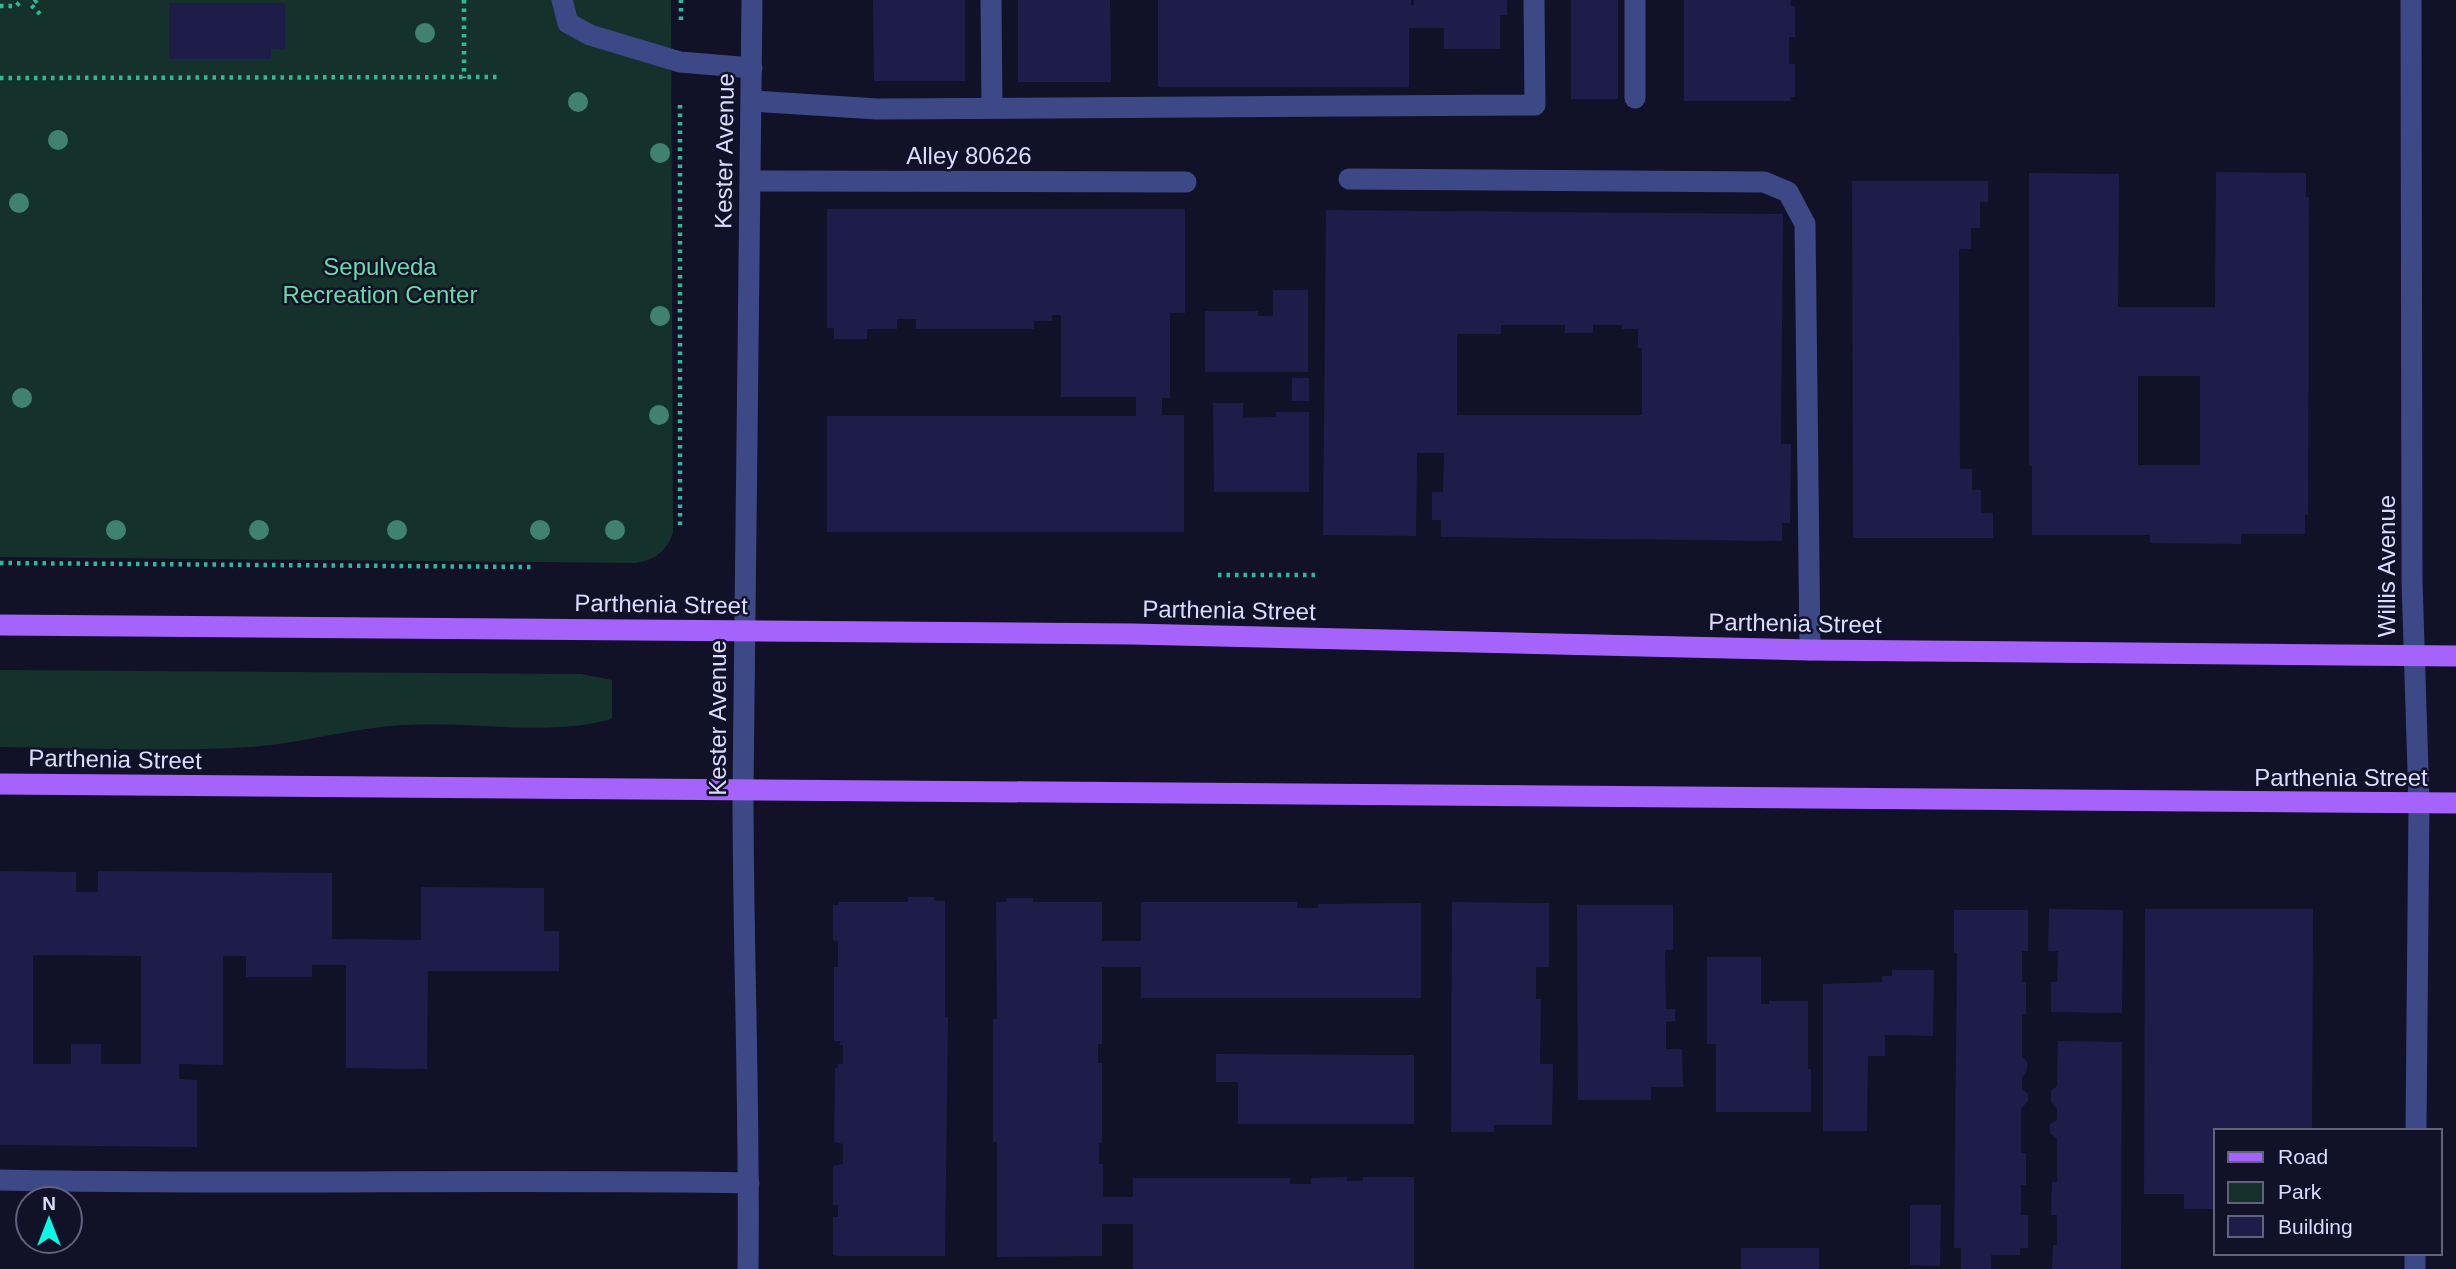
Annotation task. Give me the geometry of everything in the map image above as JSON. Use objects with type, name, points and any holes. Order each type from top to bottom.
[{"type":"main road","name":"Parthenia Street","points":[[0,625],[1147,634],[1810,650],[2456,656]]},
{"type":"main road","name":"Parthenia Street","points":[[0,784],[2456,803]]},
{"type":"street","points":[[562,0],[568,23],[590,35],[681,62],[752,68]]},
{"type":"street","name":"Kester Avenue","points":[[748,1269],[743,791],[752,0]]},
{"type":"street","points":[[991,0],[992,108]]},
{"type":"street","points":[[752,101],[877,109],[1535,105],[1534,0]]},
{"type":"street","points":[[1634,0],[1636,98]]},
{"type":"street","name":"Willis Avenue","points":[[2411,0],[2413,655],[2418,803],[2416,1129]]},
{"type":"street","points":[[1349,179],[1764,181],[1788,192],[1805,224],[1810,650]]},
{"type":"street","name":"Alley 80626","points":[[751,181],[1186,181]]},
{"type":"street","points":[[0,1180],[197,1184],[609,1181],[749,1183]]},
{"type":"path","points":[[0,6],[16,6],[22,0]]},
{"type":"path","points":[[37,0],[32,5],[41,15]]},
{"type":"path","points":[[464,0],[464,78]]},
{"type":"path","points":[[680,525],[681,0]]},
{"type":"path","points":[[0,78],[499,77]]},
{"type":"path","points":[[0,563],[532,567]]},
{"type":"path","points":[[1218,575],[1317,575]]},
{"type":"green space","name":"Sepulveda Recreation Center","points":[[0,0],[671,0],[673,532],[664,549],[649,560],[636,563],[0,557]]},
{"type":"green space","points":[[0,670],[581,674],[612,680],[612,719],[588,724],[536,728],[404,725],[251,747],[0,747]]},
{"type":"building","points":[[873,0],[965,0],[965,81],[874,81]]},
{"type":"building","points":[[1018,0],[1110,0],[1111,82],[1018,82]]},
{"type":"building","points":[[1158,0],[1411,0],[1411,5],[1414,5],[1414,0],[1507,0],[1507,15],[1500,15],[1500,49],[1444,49],[1444,28],[1409,28],[1409,87],[1158,87]]},
{"type":"building","points":[[1571,0],[1618,0],[1618,99],[1571,99]]},
{"type":"building","points":[[1684,0],[1791,0],[1791,6],[1795,6],[1795,37],[1789,37],[1789,64],[1795,64],[1795,97],[1790,97],[1790,101],[1684,101]]},
{"type":"building","points":[[169,3],[285,3],[285,49],[271,49],[271,59],[169,59]]},
{"type":"building","points":[[2216,172],[2306,173],[2306,197],[2309,197],[2308,515],[2305,515],[2305,534],[2241,534],[2241,544],[2150,543],[2150,535],[2032,535],[2032,466],[2029,466],[2029,173],[2119,174],[2118,307],[2215,307]],"holes":[[[2138,376],[2200,376],[2200,465],[2138,465]]]},
{"type":"building","points":[[1852,181],[1988,181],[1988,202],[1980,202],[1980,228],[1971,228],[1971,249],[1959,249],[1960,469],[1972,469],[1972,490],[1981,490],[1981,513],[1993,513],[1993,538],[1853,538]]},
{"type":"building","points":[[827,209],[1185,209],[1185,313],[1170,313],[1170,398],[1162,398],[1162,415],[1184,415],[1184,532],[827,532],[827,416],[1136,416],[1136,397],[1061,397],[1061,315],[1052,315],[1052,321],[1034,321],[1034,329],[916,329],[916,319],[897,319],[897,329],[867,329],[867,339],[834,339],[834,328],[827,328]]},
{"type":"building","points":[[1326,210],[1783,214],[1781,444],[1791,444],[1790,523],[1782,523],[1782,541],[1441,537],[1441,520],[1432,520],[1432,492],[1443,492],[1444,453],[1417,453],[1416,536],[1323,535]],"holes":[[[1501,325],[1565,325],[1565,333],[1593,333],[1593,325],[1622,325],[1622,329],[1638,329],[1638,348],[1642,348],[1642,415],[1457,415],[1457,334],[1501,334]]]},
{"type":"building","points":[[1273,290],[1308,290],[1308,372],[1205,372],[1205,311],[1258,311],[1258,316],[1273,316]]},
{"type":"building","points":[[1292,378],[1309,378],[1309,401],[1292,401]]},
{"type":"building","points":[[1213,403],[1243,403],[1243,418],[1276,417],[1276,412],[1309,412],[1309,492],[1214,492]]},
{"type":"building","points":[[0,871],[76,872],[76,892],[98,892],[98,871],[332,873],[332,939],[421,940],[421,887],[544,888],[544,931],[559,931],[559,971],[428,971],[427,1069],[346,1068],[346,965],[312,965],[312,977],[246,977],[246,956],[223,956],[223,1065],[179,1064],[179,1079],[197,1080],[197,1147],[0,1145]],"holes":[[[33,955],[141,956],[141,1064],[101,1064],[101,1044],[71,1044],[71,1064],[33,1064]]]},
{"type":"building","points":[[908,897],[934,897],[934,901],[945,901],[945,1017],[948,1017],[945,1256],[837,1256],[833,1255],[833,1217],[838,1217],[838,1205],[833,1205],[833,1166],[843,1164],[843,1144],[834,1142],[835,1068],[838,1068],[838,1064],[843,1064],[843,1045],[840,1045],[840,1041],[834,1041],[834,967],[838,967],[838,941],[833,940],[833,905],[838,905],[839,902],[908,902]]},
{"type":"building","points":[[1006,898],[1033,898],[1033,902],[1102,902],[1102,941],[1141,941],[1141,902],[1297,902],[1297,908],[1318,908],[1318,904],[1421,903],[1421,998],[1141,998],[1141,967],[1102,967],[1102,1044],[1098,1044],[1098,1063],[1102,1063],[1102,1143],[1099,1143],[1099,1164],[1103,1164],[1103,1197],[1133,1197],[1133,1178],[1290,1178],[1290,1184],[1311,1184],[1311,1178],[1347,1177],[1347,1181],[1363,1181],[1363,1177],[1414,1177],[1414,1269],[1133,1269],[1133,1224],[1102,1224],[1102,1256],[997,1257],[993,1019],[997,1019],[996,902],[1006,902]]},
{"type":"building","points":[[1452,902],[1549,903],[1549,967],[1536,967],[1536,999],[1541,999],[1540,1064],[1553,1064],[1552,1125],[1494,1125],[1494,1132],[1451,1132]]},
{"type":"building","points":[[1577,905],[1673,905],[1673,950],[1665,950],[1666,1009],[1675,1009],[1675,1021],[1666,1022],[1666,1049],[1682,1049],[1683,1087],[1651,1087],[1651,1100],[1578,1100]]},
{"type":"building","points":[[2049,909],[2123,910],[2122,1013],[2051,1012],[2051,982],[2057,982],[2058,951],[2048,951]]},
{"type":"building","points":[[2145,909],[2313,909],[2312,1129],[2214,1129],[2214,1209],[2184,1209],[2184,1194],[2144,1194]]},
{"type":"building","points":[[1954,910],[2028,910],[2028,951],[2022,951],[2026,1014],[2022,1014],[2022,1056],[2027,1062],[2027,1070],[2022,1078],[2022,1089],[2028,1094],[2028,1101],[2021,1109],[2021,1153],[2026,1153],[2026,1185],[2021,1185],[2021,1215],[2028,1215],[2028,1248],[2020,1248],[2020,1255],[1991,1255],[1991,1269],[1961,1269],[1961,1248],[1954,1248],[1957,953],[1954,953]]},
{"type":"building","points":[[1707,957],[1761,957],[1761,1004],[1769,1004],[1769,1001],[1808,1001],[1811,1112],[1716,1112],[1716,1044],[1707,1044]]},
{"type":"building","points":[[1892,970],[1934,970],[1933,1036],[1885,1035],[1885,1056],[1868,1056],[1867,1131],[1823,1131],[1823,984],[1882,982],[1882,976],[1892,976]]},
{"type":"building","points":[[2058,1041],[2122,1042],[2121,1269],[2052,1269],[2053,1245],[2057,1245],[2057,1215],[2051,1215],[2052,1182],[2057,1182],[2057,1139],[2050,1133],[2050,1124],[2057,1120],[2057,1109],[2051,1102],[2051,1091],[2057,1086]]},
{"type":"building","points":[[1216,1054],[1414,1055],[1414,1124],[1238,1124],[1238,1082],[1216,1082]]},
{"type":"building","points":[[1910,1205],[1941,1205],[1940,1266],[1910,1265]]},
{"type":"building","points":[[1741,1248],[1819,1248],[1819,1269],[1741,1269]]}]
